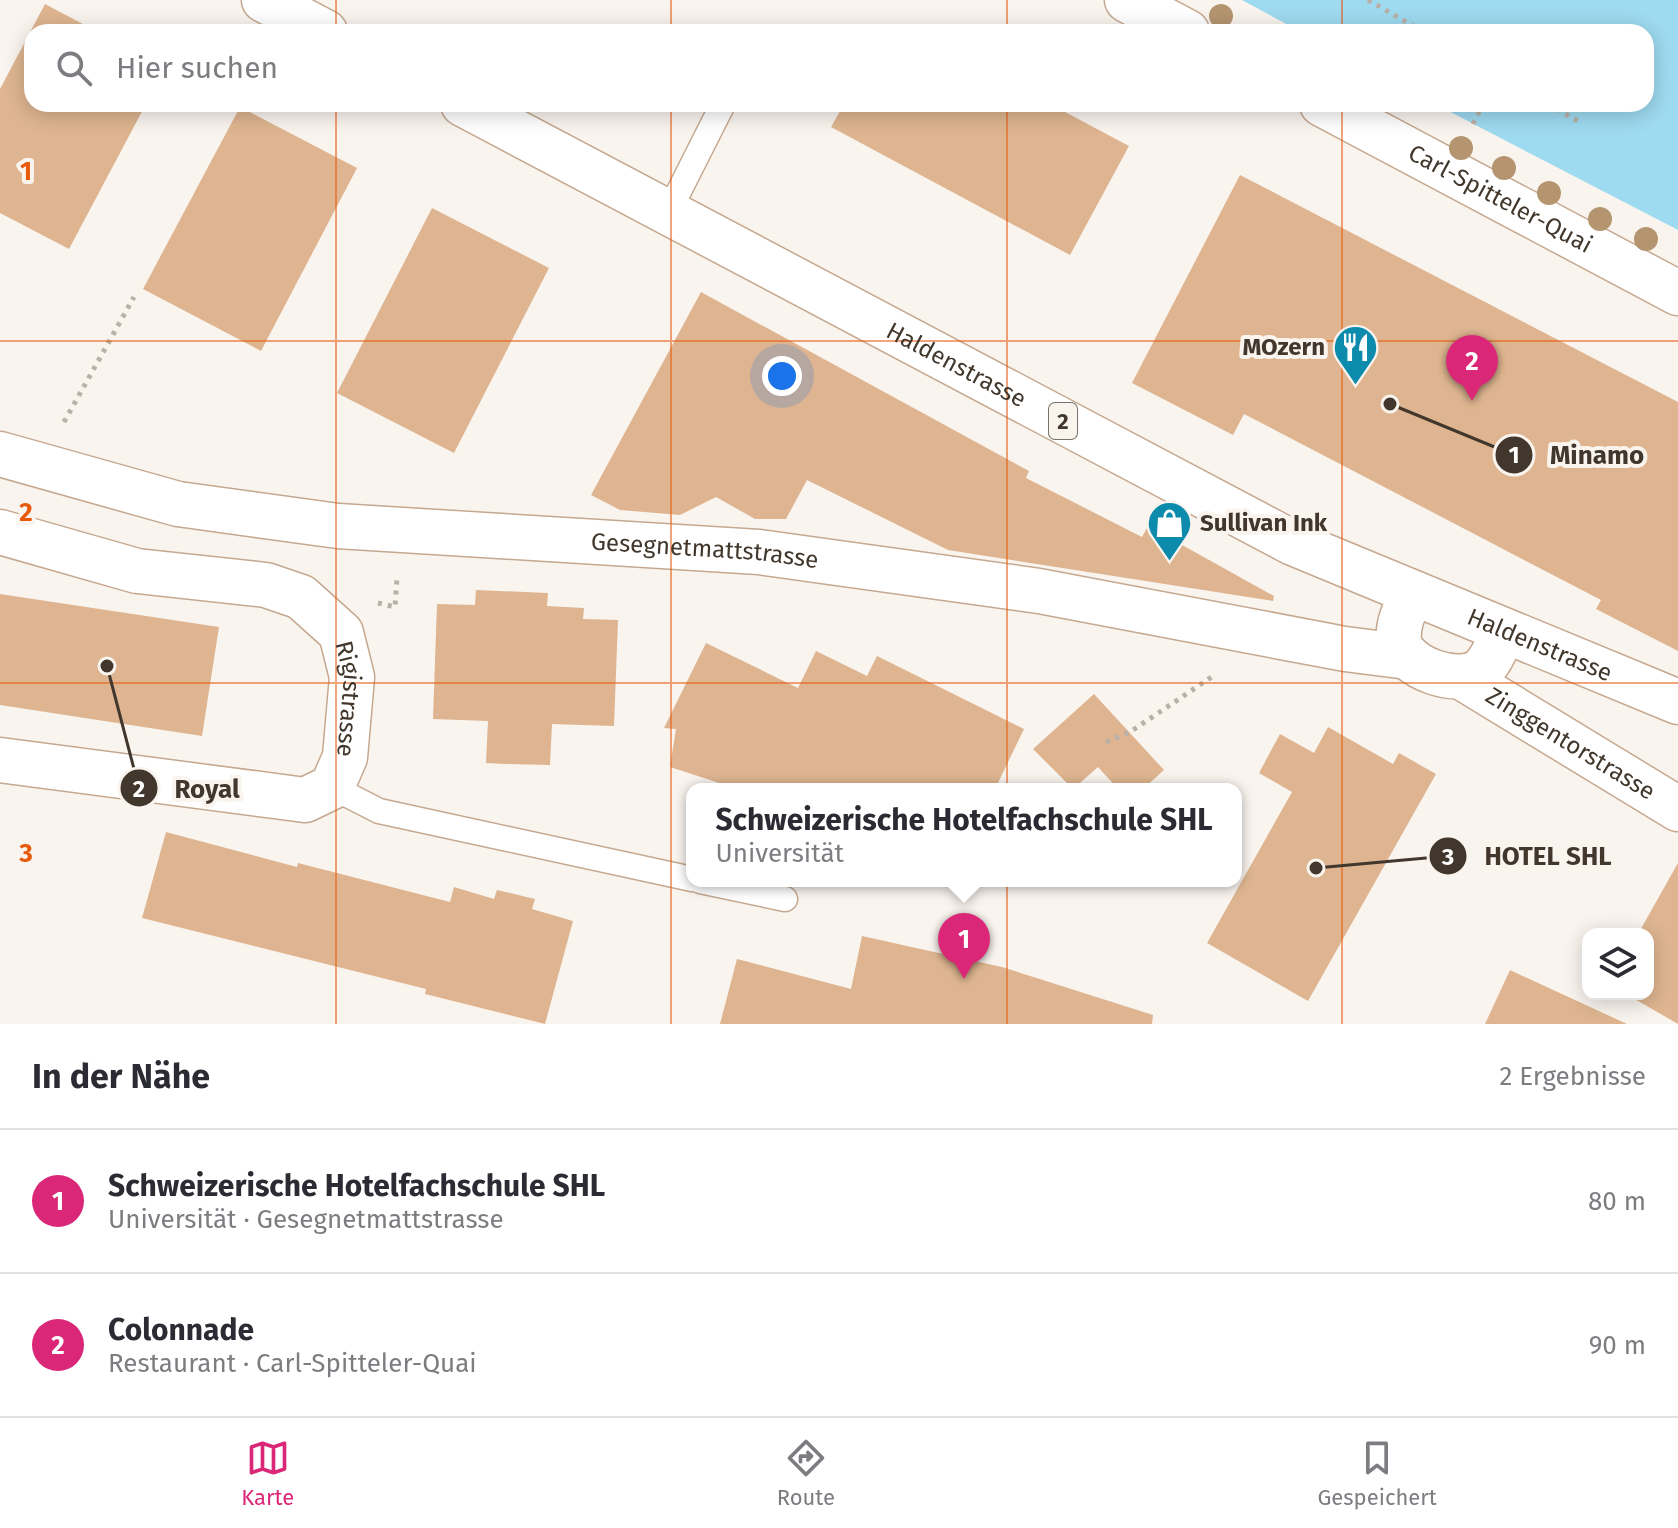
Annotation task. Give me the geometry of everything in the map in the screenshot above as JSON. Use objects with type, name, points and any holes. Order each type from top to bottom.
[{"type":"street","points":[[264,0],[310,24]]},
{"type":"street","points":[[1127,0],[1172,24]]},
{"type":"street","name":"Haldenstrasse","points":[[478,112],[1293,543],[1678,702]]},
{"type":"street","name":"Carl-Spitteler-Quai","points":[[1337,112],[1678,293]]},
{"type":"street","name":"Gesegnetmattstrasse","points":[[20,459],[178,504],[323,524],[759,552],[1039,591],[1345,649],[1408,657]]},
{"type":"street","name":"Rigistrasse","points":[[0,532],[137,571],[266,585],[301,597],[341,633],[352,677],[345,757],[332,787],[305,800],[0,760]]},
{"type":"street","points":[[1408,657],[1399,643],[1400,624],[1413,593]]},
{"type":"street","points":[[1463,678],[1480,671],[1490,659],[1504,631]]},
{"type":"street","name":"Zinggentorstrasse","points":[[1408,657],[1437,674],[1463,678],[1678,809]]},
{"type":"lane","points":[[669,211],[719,112]]},
{"type":"lane","points":[[332,787],[379,811],[686,878]]},
{"type":"lane","points":[[728,887],[785,899]]},
{"type":"path","points":[[1368,0],[1410,24]]},
{"type":"path","points":[[1473,124],[1479,112]]},
{"type":"path","points":[[1562,112],[1578,121]]},
{"type":"path","points":[[20,459],[134,297]]},
{"type":"path","points":[[1106,742],[1130,732],[1271,633]]},
{"type":"water","points":[[1242,0],[1678,0],[1678,230],[1450,112],[1654,112],[1654,24],[1286,24]]},
{"type":"building","points":[[45,4],[83,24],[34,24]]},
{"type":"building","points":[[24,44],[24,112],[142,112],[69,249],[0,213],[0,89]]},
{"type":"building","points":[[237,112],[250,112],[357,168],[261,351],[143,289]]},
{"type":"building","points":[[839,112],[1065,112],[1129,146],[1070,255],[831,127]]},
{"type":"building","points":[[1240,175],[1678,402],[1678,651],[1596,609],[1601,600],[1244,414],[1233,435],[1132,383]]},
{"type":"building","points":[[432,208],[549,268],[454,453],[337,393]]},
{"type":"building","points":[[701,292],[1029,471],[1026,478],[1142,537],[1148,526],[1274,596],[1273,601],[948,550],[807,480],[786,519],[755,519],[716,497],[680,515],[620,510],[591,495]]},
{"type":"building","points":[[476,590],[548,593],[547,606],[584,608],[583,619],[618,620],[614,726],[552,724],[550,765],[505,764],[486,763],[488,721],[433,719],[437,604],[475,605]]},
{"type":"building","points":[[0,594],[219,627],[202,736],[0,705]]},
{"type":"building","points":[[706,643],[798,688],[816,651],[867,676],[877,656],[1024,729],[998,783],[719,783],[670,767],[676,729],[664,728]]},
{"type":"building","points":[[1094,694],[1164,770],[1150,783],[1113,783],[1098,767],[1080,783],[1067,783],[1033,749]]},
{"type":"building","points":[[1328,727],[1393,764],[1399,753],[1436,774],[1308,1001],[1207,943],[1239,887],[1242,887],[1242,881],[1292,792],[1259,773],[1280,734],[1314,753]]},
{"type":"building","points":[[166,832],[297,867],[298,863],[450,902],[454,887],[494,899],[497,890],[535,899],[532,909],[573,921],[545,1024],[425,994],[426,989],[142,918]]},
{"type":"building","points":[[1678,863],[1678,1024],[1636,1000],[1654,1000],[1654,928],[1641,928]]},
{"type":"building","points":[[862,936],[1002,967],[1153,1015],[1152,1024],[720,1024],[737,959],[851,989]]},
{"type":"building","points":[[1510,970],[1627,1024],[1485,1024]]},
{"type":"place","name":"MOzern","points":[[1356,386]]},
{"type":"place","name":"Colonnade","points":[[1472,401]]},
{"type":"place","name":"Minamo","points":[[1390,404]]},
{"type":"place","name":"Sullivan Ink","points":[[1169,562]]},
{"type":"place","name":"Royal","points":[[107,666]]},
{"type":"place","name":"HOTEL SHL","points":[[1316,868]]},
{"type":"place","name":"Schweizerische Hotelfachschule SHL","points":[[964,979]]}]
